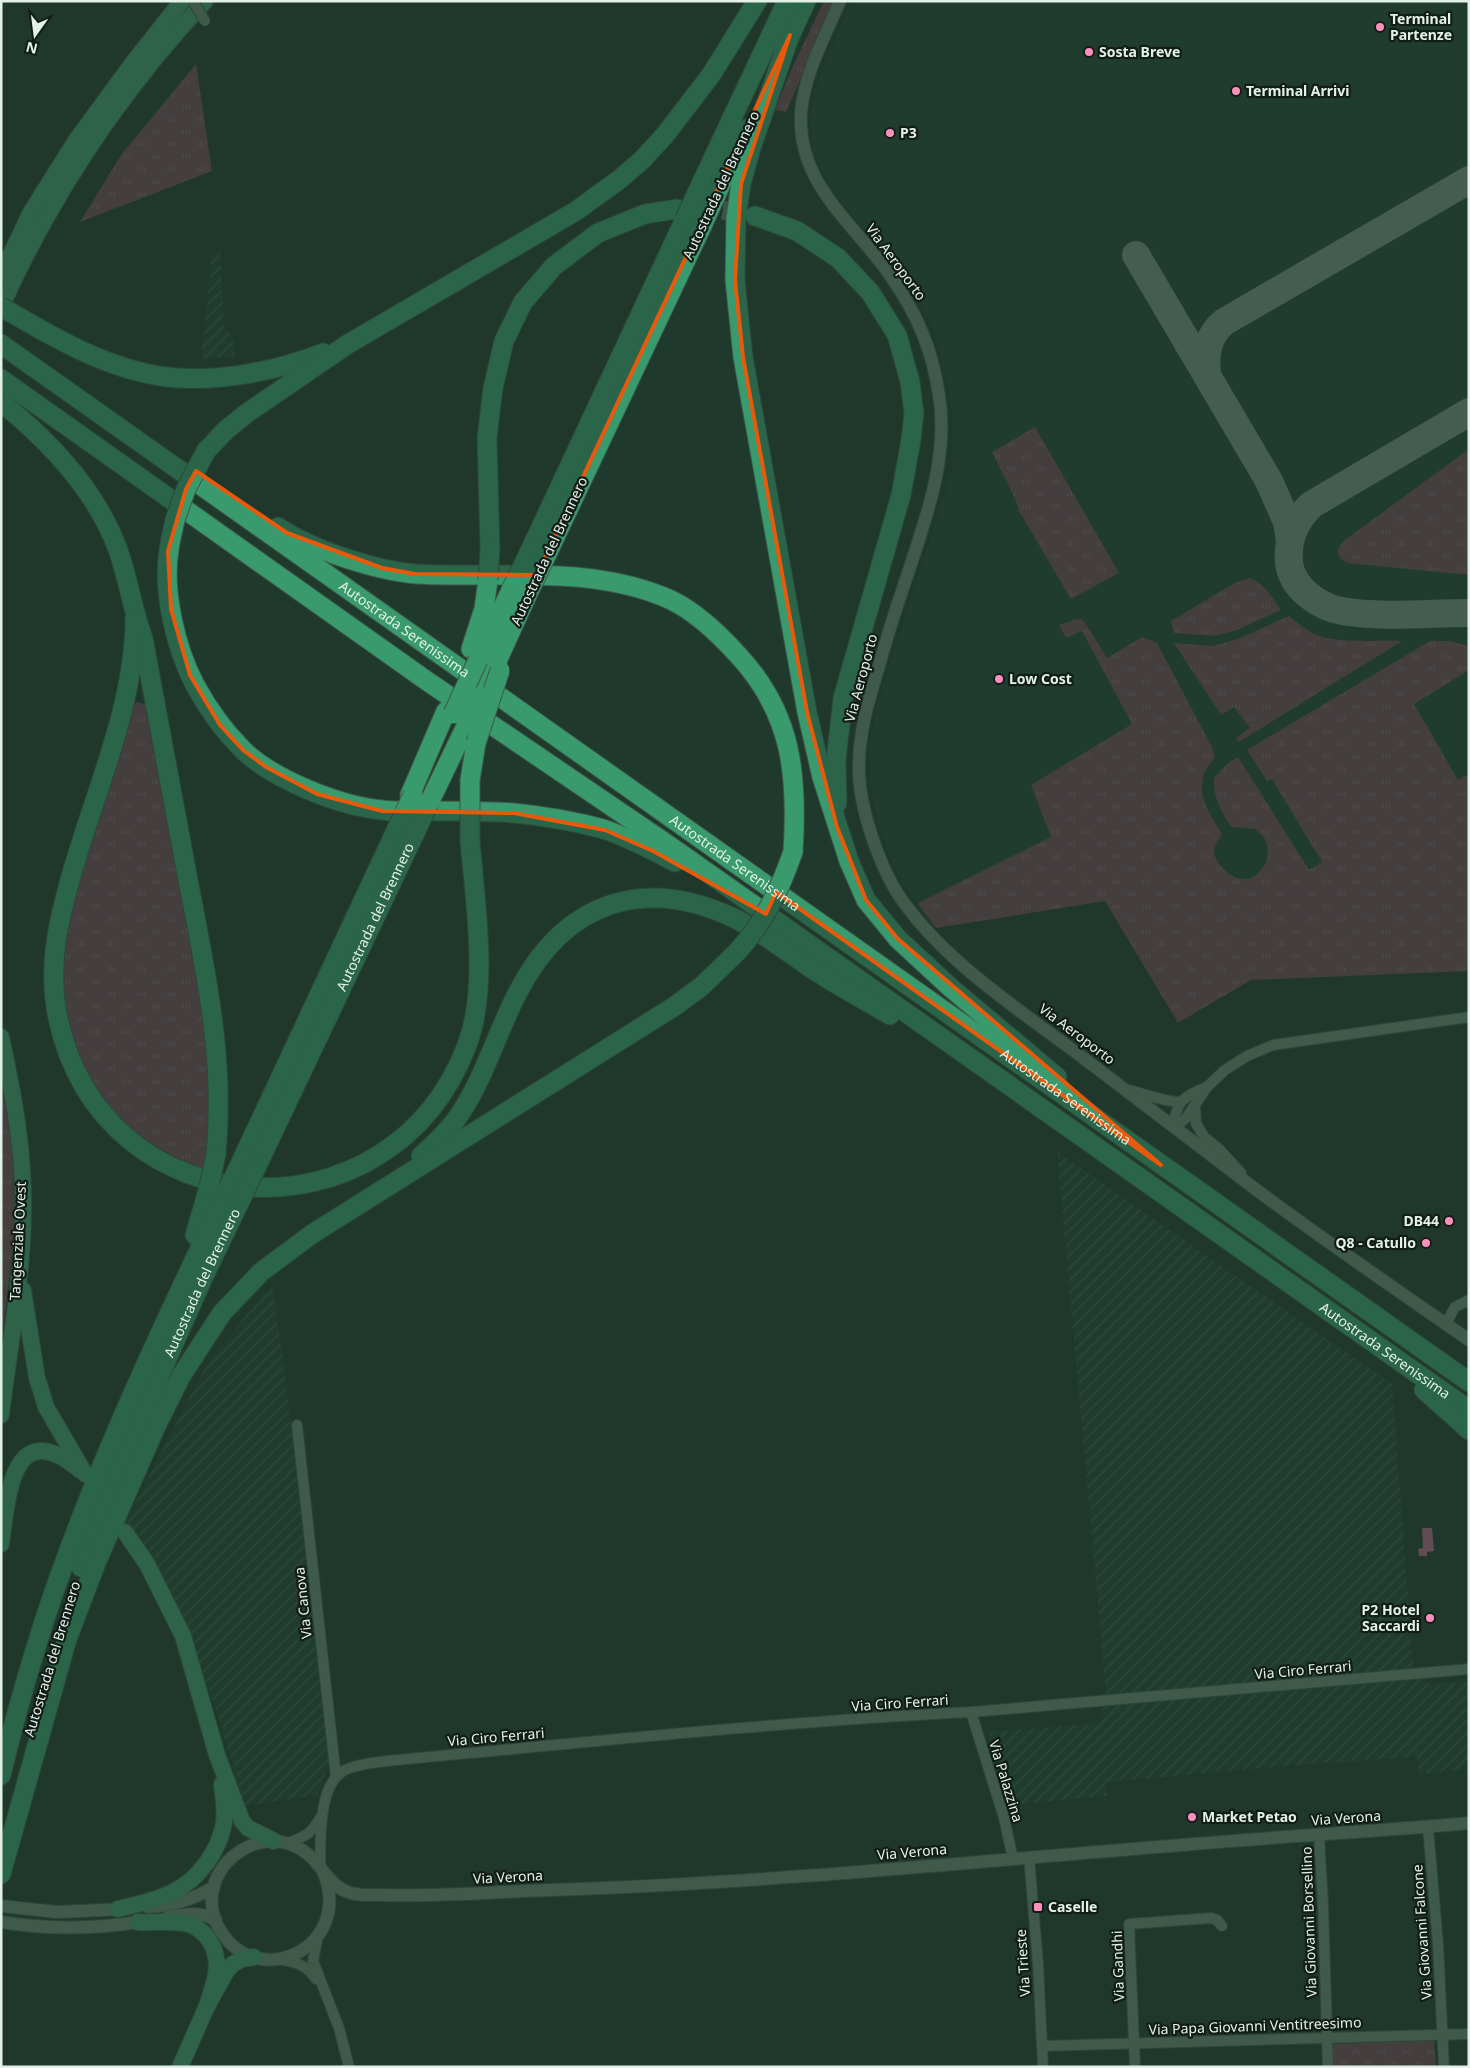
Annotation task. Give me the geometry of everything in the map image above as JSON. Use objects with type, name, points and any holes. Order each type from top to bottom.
[{"type":"highway","points":[[1,274],[31,212],[77,139],[135,60],[182,1]]},
{"type":"highway","points":[[205,1],[113,110],[51,208],[27,251],[4,309],[76,349],[130,368],[167,377],[213,378],[258,372],[298,363],[348,344]]},
{"type":"highway","points":[[746,900],[653,850],[605,830],[578,823],[514,813],[382,810],[363,807],[317,794],[266,767],[243,750],[220,725],[190,675],[177,639],[171,609],[168,551],[175,520],[186,489],[206,451],[226,430],[247,413],[348,344],[576,211],[620,179],[666,135],[711,75],[757,1]]},
{"type":"highway","name":"Autostrada del Brennero","points":[[712,183],[787,1]]},
{"type":"highway","name":"Autostrada del Brennero","points":[[1,1775],[28,1676],[74,1538],[107,1454],[169,1315],[227,1190],[249,1164],[455,717],[484,665],[521,590],[687,219],[712,183],[790,36],[806,1]]},
{"type":"highway","points":[[790,36],[752,145],[741,184],[736,218],[736,280],[743,357],[807,712],[822,778],[837,827],[866,900],[898,940],[950,988],[1161,1165]]},
{"type":"highway","points":[[135,617],[133,660],[127,695],[66,894],[56,941],[54,978],[57,1014],[61,1032],[88,1093],[113,1123],[139,1146],[155,1157],[214,1183],[243,1188],[285,1187],[316,1181],[367,1162],[396,1143],[419,1123],[451,1082],[469,1042],[474,1022],[478,982],[478,932],[470,841],[470,780],[476,744],[484,665],[484,609],[490,549],[487,438],[493,388],[504,341],[523,302],[554,266],[598,234],[645,214],[687,219]]},
{"type":"highway","points":[[755,216],[797,231],[838,258],[870,292],[897,335],[910,382],[914,413],[901,496],[843,698],[836,760],[837,827]]},
{"type":"highway","name":"Autostrada Serenissima","points":[[1,344],[1469,1382]]},
{"type":"highway","name":"Autostrada Serenissima","points":[[1,378],[428,681],[746,900],[1469,1410]]},
{"type":"highway","points":[[1,402],[19,416],[60,457],[98,509],[116,544],[122,562],[135,617],[143,638],[214,1020],[219,1081],[216,1154],[227,1190]]},
{"type":"highway","points":[[1,1874],[67,1639],[96,1562],[119,1508],[181,1376],[222,1313],[262,1272],[312,1234],[675,1006],[702,986],[751,937],[765,916],[786,872],[793,852],[796,809],[792,764],[782,724],[767,692],[752,670],[726,642],[700,619],[672,601],[639,588],[599,579],[552,575],[415,574],[350,559],[287,533],[188,465],[101,414]]},
{"type":"highway","name":"Autostrada del Brennero","points":[[484,665],[521,611],[521,590]]},
{"type":"highway","points":[[417,798],[455,717]]},
{"type":"highway","name":"Autostrada del Brennero","points":[[249,1164],[383,857],[404,826]]},
{"type":"highway","points":[[387,1187],[439,1140],[456,1120],[473,1092],[530,970],[554,940],[578,921],[594,912],[623,902],[647,897],[687,902],[721,913],[748,926],[825,977],[1045,1111]]},
{"type":"highway","name":"Tangenziale Ovest","points":[[1,1037],[17,1116],[23,1192],[20,1271],[1,1415]]},
{"type":"highway","name":"Autostrada del Brennero","points":[[1,1855],[11,1805],[29,1736],[61,1625],[84,1558],[131,1440],[203,1278],[227,1190]]},
{"type":"highway","points":[[1,1544],[10,1482],[18,1466],[27,1456],[38,1452],[52,1453],[69,1461],[85,1474],[46,1407],[37,1378],[20,1271]]},
{"type":"highway","points":[[1391,1354],[1428,1394],[1469,1430]]},
{"type":"highway","points":[[126,1532],[147,1564],[183,1636],[217,1755],[242,1821],[248,1828],[281,1842]]},
{"type":"highway","points":[[118,1910],[174,1891],[193,1878],[206,1863],[216,1847],[224,1823],[224,1800],[217,1755]]},
{"type":"highway","points":[[138,1922],[188,1924],[200,1930],[208,1937],[218,1959],[218,1971],[207,2006]]},
{"type":"highway","points":[[180,2067],[207,2006],[227,1970],[242,1959],[254,1956]]},
{"type":"street","points":[[193,1],[205,21]]},
{"type":"street","name":"Via Aeroporto","points":[[840,1],[805,87],[801,132],[804,151],[817,183],[826,198],[855,230],[891,276],[918,318],[932,358],[940,398],[941,437],[936,480],[863,718],[859,773],[867,822],[882,862],[900,898],[942,948],[1254,1188],[1469,1340]]},
{"type":"street","points":[[1174,1128],[1186,1118],[1207,1087],[1225,1070],[1247,1056],[1273,1045],[1469,1017]]},
{"type":"street","points":[[1174,1128],[1175,1112],[1179,1102],[1193,1092],[1207,1087]]},
{"type":"street","points":[[1123,1089],[1144,1093],[1164,1101],[1179,1102]]},
{"type":"street","points":[[1195,1107],[1196,1122],[1204,1137],[1219,1149],[1254,1188]]},
{"type":"street","points":[[1446,1324],[1456,1308],[1469,1300]]},
{"type":"street","name":"Via Canova","points":[[297,1425],[336,1777]]},
{"type":"street","name":"Via Ciro Ferrari","points":[[336,1777],[343,1771],[358,1766],[386,1761],[890,1716],[971,1712],[1469,1669]]},
{"type":"street","name":"Via Palazzina","points":[[971,1712],[1004,1818],[1013,1859]]},
{"type":"street","points":[[336,1777],[328,1789],[322,1816],[322,1869],[328,1884],[329,1912],[318,1936],[313,1952],[313,1961],[340,2028],[349,2067]]},
{"type":"street","points":[[322,1816],[312,1831],[306,1836],[281,1842],[254,1844],[236,1853],[226,1862],[218,1874],[212,1904],[216,1920],[222,1932],[231,1943],[242,1951],[254,1956],[302,1964],[309,1969],[323,1988]]},
{"type":"street","name":"Via Verona","points":[[357,1894],[427,1896],[824,1876],[1029,1857],[1469,1823]]},
{"type":"street","name":"Via Giovanni Falcone","points":[[1428,1827],[1444,2067]]},
{"type":"street","name":"Via Giovanni Borsellino","points":[[1319,1835],[1328,2067]]},
{"type":"street","points":[[281,1842],[306,1852],[340,1889],[347,1893],[357,1894]]},
{"type":"street","name":"Via Trieste","points":[[1029,1857],[1043,2067]]},
{"type":"street","points":[[1,1906],[24,1910],[57,1912],[154,1907],[199,1896],[214,1887]]},
{"type":"street","points":[[329,1912],[349,1897],[357,1894]]},
{"type":"street","points":[[1,1922],[21,1926],[79,1928],[138,1922],[195,1913],[216,1920]]},
{"type":"street","name":"Via Gandhi","points":[[1134,2043],[1130,1924],[1211,1918],[1217,1920],[1222,1926]]},
{"type":"street","points":[[278,1959],[291,1956],[303,1950],[318,1936]]},
{"type":"street","name":"Via Papa Giovanni Ventitreesimo","points":[[1042,2046],[1469,2034]]},
{"type":"street","points":[[1134,2043],[1135,2067]]},
{"type":"highlighted area","points":[[790,35],[741,184],[735,280],[743,357],[807,712],[837,827],[866,900],[898,939],[1161,1165],[776,892],[766,914],[653,851],[605,830],[514,813],[382,811],[317,794],[266,767],[243,750],[220,725],[190,675],[171,609],[168,551],[186,489],[196,471],[287,533],[382,568],[415,574],[537,575]]},
{"type":"shaded area","points":[[851,1],[1469,1],[1469,971],[1251,980],[1178,1023],[1105,901],[936,928],[902,883],[880,832],[870,781],[870,744],[876,709],[952,470],[952,411],[948,386],[933,326],[919,299],[900,271],[836,195],[819,167],[813,145],[810,123],[815,89]]},
{"type":"shaded area","points":[[220,252],[224,326],[233,337],[235,356],[201,359],[212,254]]},
{"type":"shaded area","points":[[1057,1152],[1392,1384],[1413,1666],[1429,1685],[1469,1681],[1469,1769],[1419,1774],[1417,1757],[1310,1764],[1106,1782],[1107,1796],[1007,1805],[988,1732],[1100,1723],[1106,1692]]},
{"type":"shaded area","points":[[273,1286],[296,1463],[329,1764],[318,1795],[245,1806],[218,1716],[186,1624],[153,1558],[126,1520],[202,1373],[252,1308]]},
{"type":"shaded area","points":[[1422,1528],[1432,1528],[1434,1551],[1427,1552],[1427,1556],[1419,1556],[1418,1549],[1423,1548]]},
{"type":"green space","points":[[824,1],[835,1],[786,112],[775,110],[792,68]]},
{"type":"green space","points":[[196,64],[212,171],[80,222],[121,155]]},
{"type":"green space","points":[[1035,427],[1119,573],[1071,599],[1019,511],[992,452]]},
{"type":"green space","points":[[1469,449],[1469,575],[1347,563],[1341,558],[1338,550],[1345,540]]},
{"type":"green space","points":[[1249,578],[1263,587],[1281,610],[1237,630],[1214,636],[1174,633],[1171,621],[1233,584]]},
{"type":"green space","points":[[1289,616],[1318,636],[1352,641],[1402,641],[1239,742],[1236,738],[1250,728],[1234,707],[1221,715],[1174,643],[1213,646],[1238,639]]},
{"type":"green space","points":[[1077,619],[1083,620],[1107,658],[1142,637],[1157,643],[1212,747],[1215,757],[1203,778],[1202,793],[1207,808],[1222,834],[1215,847],[1215,857],[1229,874],[1239,879],[1251,878],[1257,874],[1265,864],[1268,851],[1264,838],[1256,829],[1231,827],[1221,810],[1216,798],[1214,778],[1228,763],[1238,757],[1309,870],[1322,862],[1272,779],[1267,781],[1247,750],[1430,641],[1449,641],[1469,646],[1469,670],[1414,704],[1458,780],[1469,774],[1469,971],[1251,980],[1178,1023],[1105,901],[936,928],[918,904],[920,902],[1051,837],[1031,785],[1132,724],[1082,631],[1066,638],[1059,625]]},
{"type":"green space","points":[[137,702],[145,704],[149,709],[213,1057],[205,1174],[137,1139],[88,1082],[63,1013],[62,938],[131,704]]},
{"type":"green space","points":[[1,1065],[12,1139],[15,1227],[1,1350]]},
{"type":"green space","points":[[1434,2040],[1436,2067],[1333,2067],[1332,2044]]},
{"type":"taxiway","points":[[1207,375],[1206,360],[1208,346],[1214,333],[1224,322],[1469,180]]},
{"type":"taxiway","points":[[1136,255],[1269,481],[1287,522],[1290,540]]},
{"type":"taxiway","points":[[1469,412],[1311,505],[1296,524],[1289,546],[1289,563],[1295,580],[1308,595],[1333,609],[1358,613],[1406,615],[1469,613]]},
{"type":"tunnel","points":[[695,209],[723,210],[752,216]]},
{"type":"place","name":"Terminal Partenze","points":[[1380,27]]},
{"type":"place","name":"Sosta Breve","points":[[1089,52]]},
{"type":"place","name":"Terminal Arrivi","points":[[1236,91]]},
{"type":"place","name":"P3","points":[[890,133]]},
{"type":"place","name":"Low Cost","points":[[999,679]]},
{"type":"place","name":"DB44","points":[[1449,1221]]},
{"type":"place","name":"Q8 - Catullo","points":[[1426,1243]]},
{"type":"place","name":"P2 Hotel Saccardi","points":[[1430,1618]]},
{"type":"place","name":"Market Petao","points":[[1192,1817]]},
{"type":"place","name":"Caselle","points":[[1038,1907]]}]
